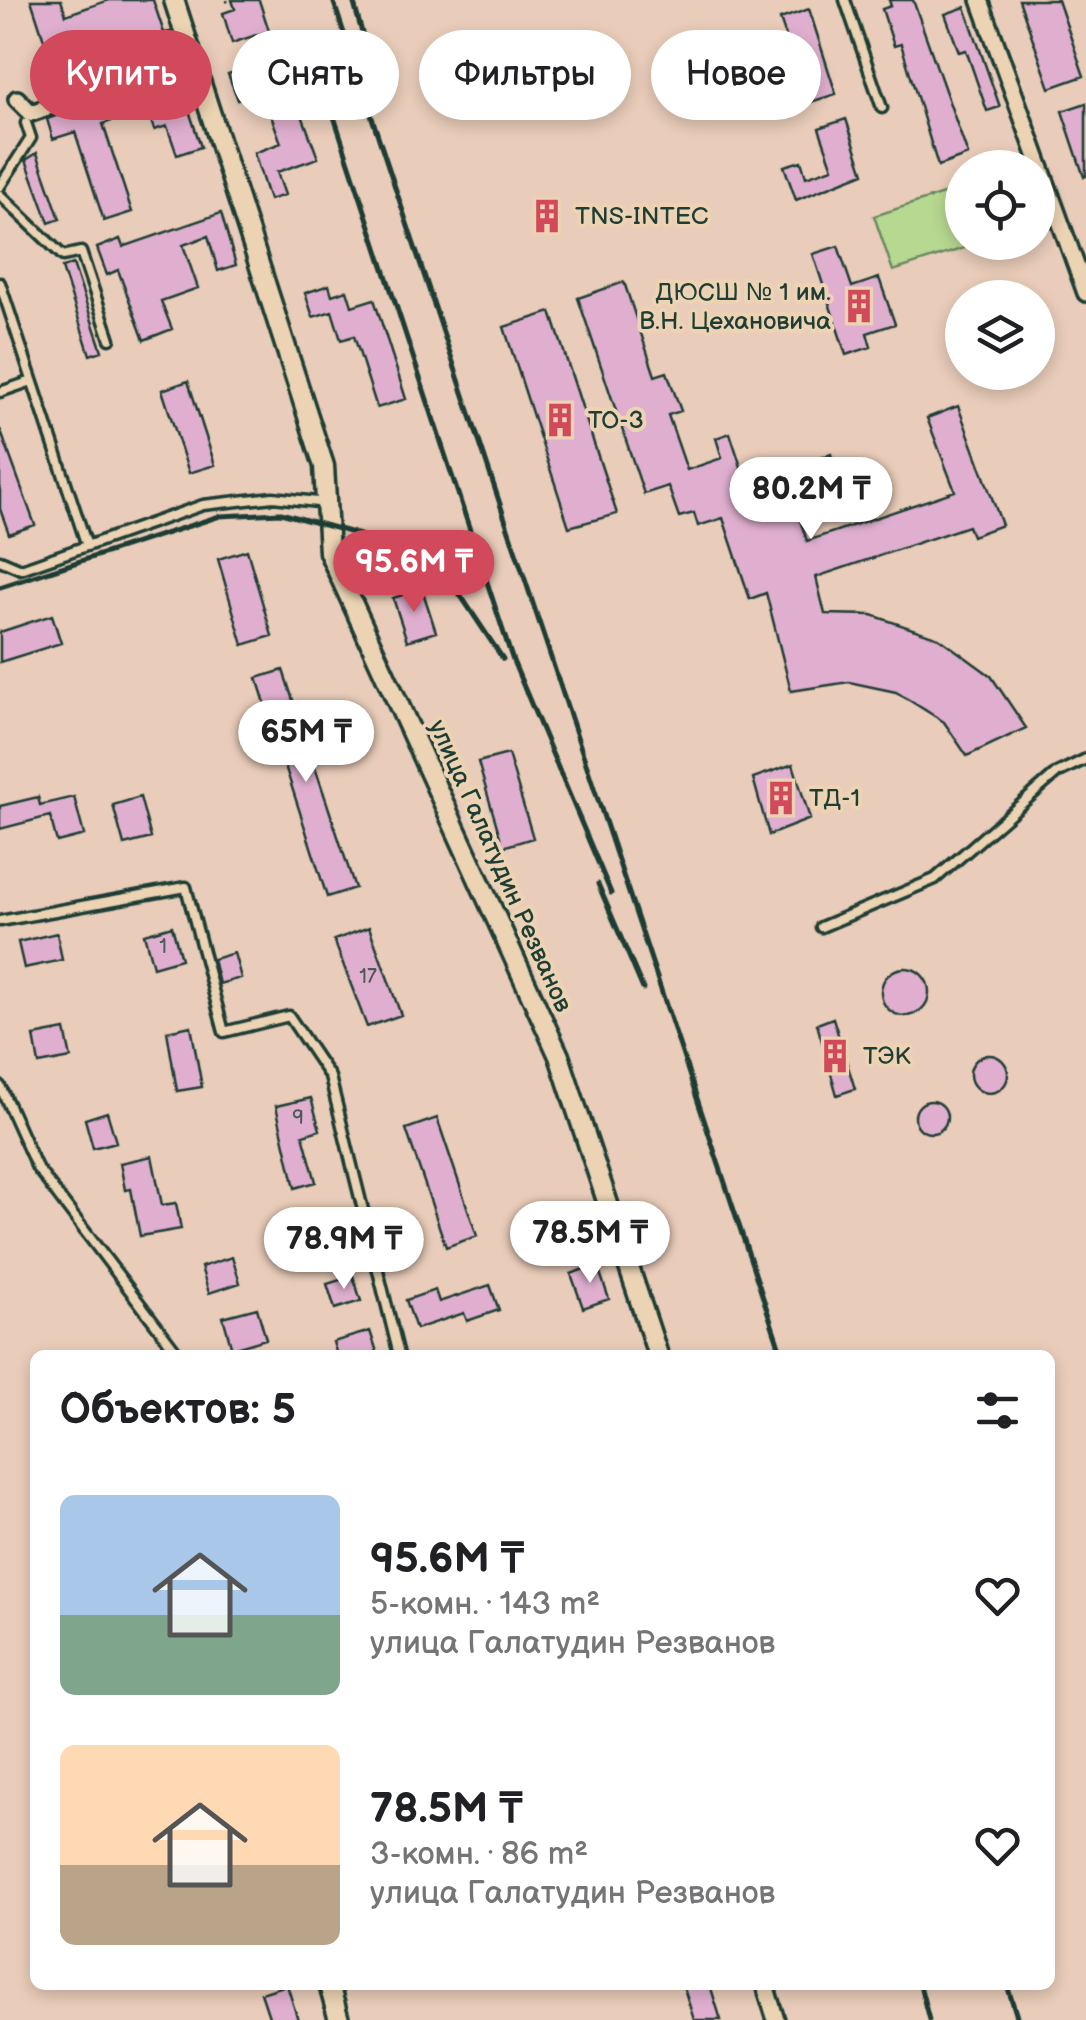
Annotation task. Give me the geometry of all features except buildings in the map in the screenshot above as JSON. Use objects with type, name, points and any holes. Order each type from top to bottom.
[{"type":"street","name":"улица Галатудин Резванов","points":[[174,0],[184,30]]},
{"type":"street","points":[[980,0],[1081,265],[1086,293]]},
{"type":"street","points":[[17,98],[30,113]]},
{"type":"street","name":"улица Галатудин Резванов","points":[[212,118],[324,466],[330,552],[558,1056],[656,1350]]},
{"type":"street","points":[[330,1990],[339,2020]]},
{"type":"street","points":[[767,1990],[776,2020]]},
{"type":"lane","points":[[844,0],[882,108]]},
{"type":"lane","points":[[0,186],[31,138],[26,123]]},
{"type":"lane","points":[[0,195],[63,256],[82,252],[110,339]]},
{"type":"lane","points":[[0,283],[86,546]]},
{"type":"lane","points":[[0,392],[32,381]]},
{"type":"lane","points":[[0,560],[21,569],[203,505],[273,498],[326,503]]},
{"type":"lane","points":[[821,927],[935,879],[1057,773],[1086,759]]},
{"type":"lane","points":[[0,921],[186,887],[224,1032],[289,1016],[330,1077],[398,1350]]},
{"type":"lane","points":[[0,1086],[37,1168],[176,1350]]},
{"type":"path","points":[[226,0],[228,6]]},
{"type":"green space","points":[[945,193],[945,254],[893,271],[874,216]]},
{"type":"railway","points":[[333,0],[780,1350]]},
{"type":"railway","points":[[353,0],[361,30]]},
{"type":"railway","points":[[335,120],[513,661],[611,893]]},
{"type":"railway","points":[[0,587],[220,516],[281,513],[360,535],[421,560],[457,590],[503,659]]},
{"type":"railway","points":[[598,884],[643,989]]},
{"type":"railway","points":[[921,1990],[929,2020]]},
{"type":"railway","points":[[1009,1990],[1018,2020]]},
{"type":"place","name":"TNS-INTEC","points":[[547,216]]},
{"type":"place","name":"ДЮСШ № 1 им. В.Н. Цехановича","points":[[859,306]]},
{"type":"place","name":"ТО-3","points":[[560,420]]},
{"type":"place","name":"ТД-1","points":[[781,798]]},
{"type":"place","name":"ТЭК","points":[[835,1056]]}]
